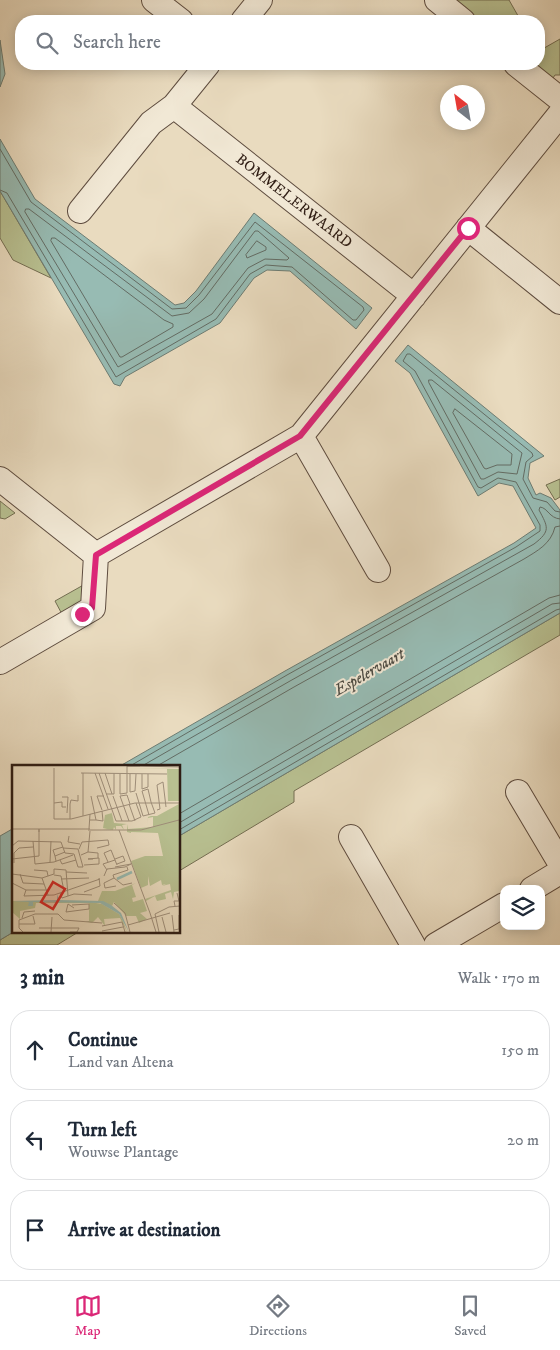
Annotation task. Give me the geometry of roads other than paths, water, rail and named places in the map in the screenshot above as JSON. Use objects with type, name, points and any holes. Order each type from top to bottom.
[{"type":"street","points":[[154,0],[173,15]]},
{"type":"street","points":[[248,15],[260,0]]},
{"type":"street","points":[[437,0],[456,15]]},
{"type":"street","points":[[80,211],[151,123],[174,106],[203,70]]},
{"type":"street","points":[[524,70],[560,99]]},
{"type":"street","name":"BOMMELERWAARD","points":[[174,106],[414,296]]},
{"type":"street","points":[[96,555],[300,436],[560,114]]},
{"type":"street","points":[[468,228],[560,302]]},
{"type":"street","points":[[300,436],[378,570]]},
{"type":"street","points":[[0,480],[96,555]]},
{"type":"street","points":[[0,662],[92,608],[96,555]]},
{"type":"street","points":[[518,792],[560,863]]},
{"type":"street","points":[[351,837],[413,945]]},
{"type":"street","points":[[539,885],[560,872]]},
{"type":"street","points":[[436,945],[500,907]]},
{"type":"water","points":[[0,40],[5,74],[0,87]]},
{"type":"water","points":[[0,139],[35,199],[175,305],[184,303],[196,291],[254,213],[372,308],[356,329],[290,271],[267,270],[254,278],[220,323],[125,377],[120,386],[114,384],[0,191]]},
{"type":"water","name":"Espelervaart","points":[[408,345],[544,456],[530,463],[528,478],[536,495],[540,493],[551,498],[560,510],[560,613],[180,835],[180,765],[122,765],[514,543],[536,528],[513,486],[499,483],[478,496],[410,373],[395,361]]},
{"type":"water","points":[[12,829],[13,932],[0,940],[0,836]]}]
